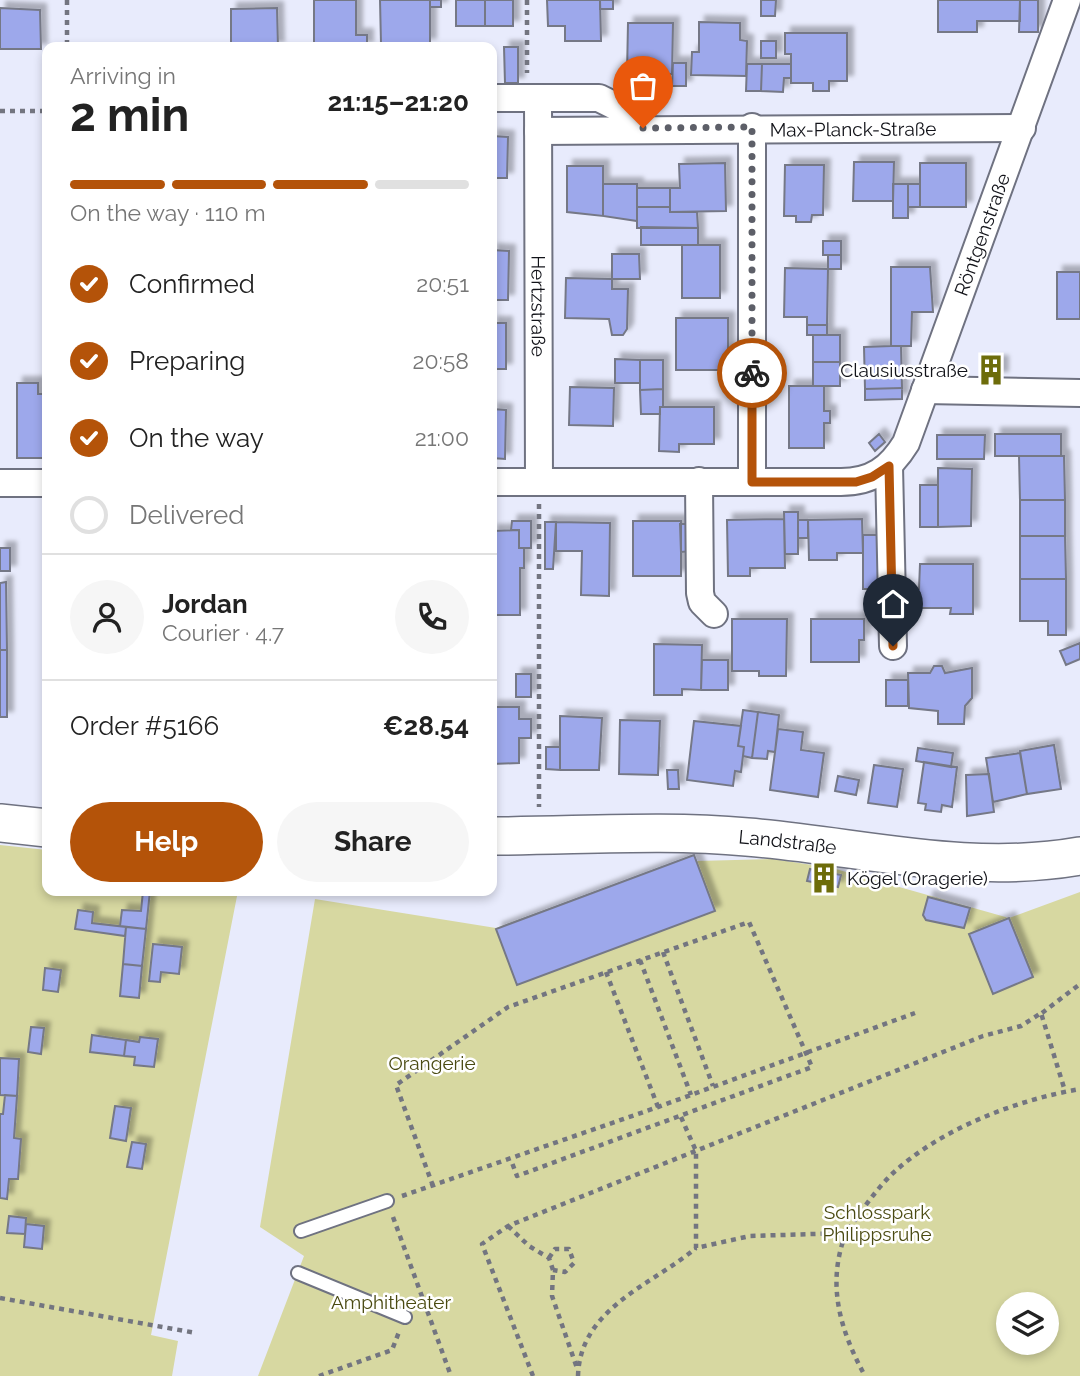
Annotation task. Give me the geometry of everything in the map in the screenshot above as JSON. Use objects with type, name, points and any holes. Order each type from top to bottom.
[{"type":"main road","points":[[0,823],[42,827]]},
{"type":"main road","name":"Landstraße","points":[[497,836],[734,836],[973,864],[1022,864],[1080,856]]},
{"type":"street","name":"Röntgenstraße","points":[[889,466],[906,443],[1067,0]]},
{"type":"street","points":[[497,98],[599,98],[615,106],[643,128]]},
{"type":"street","points":[[532,98],[538,131]]},
{"type":"street","points":[[752,127],[752,482]]},
{"type":"street","name":"Max-Planck-Straße","points":[[538,131],[752,127],[1022,128]]},
{"type":"street","name":"Hertzstraße","points":[[538,131],[539,482]]},
{"type":"street","points":[[925,390],[1080,393]]},
{"type":"street","points":[[497,482],[856,482],[872,477],[889,466]]},
{"type":"street","points":[[889,466],[893,646]]},
{"type":"street","points":[[699,481],[700,593],[702,602],[714,614]]},
{"type":"street","points":[[0,484],[42,483]]},
{"type":"lane","points":[[301,1231],[387,1201]]},
{"type":"lane","points":[[298,1273],[405,1317]]},
{"type":"path","points":[[67,0],[67,42]]},
{"type":"path","points":[[527,0],[532,98]]},
{"type":"path","points":[[0,111],[42,111]]},
{"type":"path","points":[[539,482],[540,836]]},
{"type":"path","points":[[433,1186],[396,1085],[508,1007],[749,922],[812,1067],[517,1176],[511,1160]]},
{"type":"path","points":[[663,953],[713,1086]]},
{"type":"path","points":[[640,960],[691,1095]]},
{"type":"path","points":[[606,972],[658,1107]]},
{"type":"path","points":[[533,1376],[482,1244],[508,1226],[983,1036],[1021,1026],[1080,984]]},
{"type":"path","points":[[416,1191],[511,1160],[915,1013]]},
{"type":"path","points":[[1041,1013],[1065,1091]]},
{"type":"path","points":[[865,1376],[847,1338],[835,1296],[837,1263],[846,1233],[886,1181],[919,1153],[993,1114],[1080,1088]]},
{"type":"path","points":[[681,1117],[696,1151],[696,1248]]},
{"type":"path","points":[[387,1201],[451,1376]]},
{"type":"path","points":[[508,1226],[529,1247],[549,1258],[553,1270],[552,1296],[578,1373]]},
{"type":"path","points":[[578,1373],[588,1338],[602,1317],[696,1248],[750,1236],[846,1233]]},
{"type":"path","points":[[549,1258],[555,1249],[569,1249],[574,1263],[565,1272],[553,1270]]},
{"type":"path","points":[[0,1298],[195,1333]]},
{"type":"path","points":[[319,1376],[391,1350],[405,1317],[427,1309]]},
{"type":"green space","points":[[0,845],[42,849],[42,896],[237,896],[151,1335],[178,1341],[172,1376],[0,1376]]},
{"type":"green space","points":[[694,855],[697,861],[773,859],[832,868],[1009,918],[1080,892],[1080,1376],[258,1376],[304,1256],[260,1227],[315,899],[496,928]]},
{"type":"building","points":[[314,0],[356,0],[356,35],[367,35],[367,42],[314,42]]},
{"type":"building","points":[[380,0],[430,0],[430,42],[381,42]]},
{"type":"building","points":[[430,0],[441,0],[441,7],[430,7]]},
{"type":"building","points":[[456,0],[485,0],[485,26],[456,26]]},
{"type":"building","points":[[485,0],[513,0],[513,26],[485,26]]},
{"type":"building","points":[[547,0],[600,0],[601,41],[565,41],[565,26],[548,26]]},
{"type":"building","points":[[600,0],[613,0],[613,9],[600,9]]},
{"type":"building","points":[[761,0],[776,0],[775,16],[761,16]]},
{"type":"building","points":[[938,0],[1020,0],[1020,21],[977,21],[977,32],[938,32]]},
{"type":"building","points":[[1020,0],[1038,0],[1038,32],[1019,32]]},
{"type":"building","points":[[0,8],[40,10],[41,49],[0,49]]},
{"type":"building","points":[[277,8],[278,42],[231,42],[231,9]]},
{"type":"building","points":[[699,22],[740,23],[740,40],[747,41],[746,76],[691,75],[692,52],[699,52]]},
{"type":"building","points":[[628,23],[673,23],[672,74],[627,74]]},
{"type":"building","points":[[785,33],[847,33],[847,81],[829,81],[829,91],[813,91],[813,83],[791,83],[791,54],[785,54]]},
{"type":"building","points":[[761,41],[776,41],[776,58],[761,58]]},
{"type":"building","points":[[504,47],[518,47],[518,83],[505,83]]},
{"type":"building","points":[[673,63],[686,63],[686,86],[672,86]]},
{"type":"building","points":[[747,64],[762,64],[761,91],[746,91]]},
{"type":"building","points":[[762,64],[791,64],[791,78],[784,78],[783,92],[761,91]]},
{"type":"building","points":[[497,136],[508,137],[507,178],[497,178]]},
{"type":"building","points":[[854,162],[894,162],[893,201],[853,201]]},
{"type":"building","points":[[725,163],[726,211],[670,212],[670,188],[680,188],[679,164]]},
{"type":"building","points":[[920,163],[966,163],[966,207],[920,207]]},
{"type":"building","points":[[785,165],[824,165],[823,215],[812,215],[811,222],[796,222],[796,216],[784,216]]},
{"type":"building","points":[[567,166],[603,166],[603,216],[567,212]]},
{"type":"building","points":[[603,184],[637,184],[637,221],[603,216]]},
{"type":"building","points":[[893,184],[908,184],[908,218],[893,218]]},
{"type":"building","points":[[908,184],[920,184],[920,207],[908,207]]},
{"type":"building","points":[[637,188],[670,188],[670,207],[637,207]]},
{"type":"building","points":[[637,207],[670,207],[670,212],[697,212],[698,228],[637,228]]},
{"type":"building","points":[[641,227],[698,228],[698,245],[641,245]]},
{"type":"building","points":[[823,241],[841,241],[841,255],[823,255]]},
{"type":"building","points":[[682,245],[720,245],[720,298],[682,298]]},
{"type":"building","points":[[497,250],[509,251],[508,300],[497,300]]},
{"type":"building","points":[[612,254],[639,254],[640,279],[612,279]]},
{"type":"building","points":[[828,255],[841,255],[841,269],[828,269]]},
{"type":"building","points":[[891,267],[930,267],[933,312],[912,312],[911,346],[891,346]]},
{"type":"building","points":[[785,268],[828,269],[827,325],[807,325],[807,317],[784,317]]},
{"type":"building","points":[[1057,272],[1080,272],[1080,319],[1057,319]]},
{"type":"building","points":[[566,278],[612,279],[612,289],[628,289],[627,329],[623,335],[612,335],[609,319],[565,318]]},
{"type":"building","points":[[676,318],[728,318],[728,370],[676,370]]},
{"type":"building","points":[[497,323],[506,323],[506,369],[497,369]]},
{"type":"building","points":[[807,325],[827,325],[827,335],[807,335]]},
{"type":"building","points":[[813,335],[840,335],[840,362],[813,362]]},
{"type":"building","points":[[901,346],[902,388],[865,389],[864,347]]},
{"type":"building","points":[[615,359],[640,360],[640,383],[615,383]]},
{"type":"building","points":[[640,360],[663,360],[663,389],[640,390]]},
{"type":"building","points":[[813,362],[840,362],[840,386],[813,386]]},
{"type":"building","name":"Clausiusstraße","points":[[980,362],[1002,362],[1002,377],[980,377]]},
{"type":"building","points":[[17,383],[38,383],[38,394],[42,394],[42,458],[17,458]]},
{"type":"building","points":[[789,386],[824,386],[824,411],[830,411],[830,423],[824,423],[824,448],[789,448]]},
{"type":"building","points":[[570,387],[614,388],[613,426],[569,425]]},
{"type":"building","points":[[902,388],[902,399],[865,400],[865,389]]},
{"type":"building","points":[[663,389],[663,407],[660,407],[660,414],[641,414],[640,390]]},
{"type":"building","points":[[660,407],[714,407],[714,444],[679,444],[679,452],[659,451]]},
{"type":"building","points":[[497,409],[506,410],[505,459],[497,458]]},
{"type":"building","points":[[879,434],[885,442],[875,451],[869,443]]},
{"type":"building","points":[[995,434],[1061,434],[1061,456],[995,456]]},
{"type":"building","points":[[937,435],[985,435],[984,459],[937,459]]},
{"type":"building","points":[[1019,456],[1064,456],[1065,500],[1020,500]]},
{"type":"building","points":[[938,468],[972,469],[971,526],[938,527]]},
{"type":"building","points":[[920,485],[938,485],[938,527],[920,527]]},
{"type":"building","points":[[1020,500],[1065,500],[1065,536],[1020,536]]},
{"type":"building","points":[[784,512],[798,512],[798,554],[785,554]]},
{"type":"building","points":[[784,519],[785,568],[750,568],[750,576],[728,576],[727,520]]},
{"type":"building","points":[[862,519],[863,553],[837,553],[837,560],[809,560],[808,520]]},
{"type":"building","points":[[798,520],[808,520],[808,538],[798,538]]},
{"type":"building","points":[[512,521],[531,521],[531,548],[519,548],[519,530],[511,530]]},
{"type":"building","points":[[633,521],[681,521],[681,576],[633,576]]},
{"type":"building","points":[[545,522],[556,522],[553,569],[545,569]]},
{"type":"building","points":[[556,522],[610,523],[609,596],[581,595],[582,551],[556,551]]},
{"type":"building","points":[[680,524],[693,524],[693,551],[681,552]]},
{"type":"building","points":[[519,530],[519,548],[524,548],[524,568],[520,568],[520,615],[497,615],[497,531]]},
{"type":"building","points":[[863,535],[881,535],[881,589],[863,589]]},
{"type":"building","points":[[1020,536],[1065,536],[1066,579],[1020,579]]},
{"type":"building","points":[[0,548],[10,548],[10,571],[0,571]]},
{"type":"building","points":[[920,564],[973,564],[973,614],[950,614],[951,608],[913,608],[913,589],[919,589]]},
{"type":"building","points":[[1020,579],[1066,579],[1066,635],[1048,635],[1048,621],[1020,621]]},
{"type":"building","points":[[6,582],[7,650],[0,650],[0,583]]},
{"type":"building","points":[[732,619],[787,619],[786,676],[759,676],[759,671],[732,671]]},
{"type":"building","points":[[811,619],[864,619],[864,640],[859,640],[859,662],[811,662]]},
{"type":"building","points":[[1080,643],[1080,659],[1066,665],[1060,651]]},
{"type":"building","points":[[654,644],[702,645],[701,690],[682,689],[682,695],[654,695]]},
{"type":"building","points":[[0,650],[7,650],[7,717],[0,717]]},
{"type":"building","points":[[702,660],[728,660],[728,690],[701,690]]},
{"type":"building","points":[[934,666],[942,666],[945,673],[972,668],[972,698],[965,706],[964,724],[938,724],[938,711],[909,708],[908,673],[930,673]]},
{"type":"building","points":[[516,674],[531,674],[531,697],[516,697]]},
{"type":"building","points":[[886,680],[908,680],[908,706],[886,706]]},
{"type":"building","points":[[497,707],[519,707],[519,719],[531,719],[531,738],[519,738],[519,763],[497,764]]},
{"type":"building","points":[[743,710],[758,712],[752,758],[743,756],[744,747],[738,746]]},
{"type":"building","points":[[758,712],[779,715],[775,752],[768,751],[767,759],[752,758]]},
{"type":"building","points":[[560,716],[602,718],[599,770],[560,770]]},
{"type":"building","points":[[620,720],[660,721],[658,775],[619,774]]},
{"type":"building","points":[[694,721],[741,726],[738,746],[744,747],[741,772],[735,771],[733,786],[687,780]]},
{"type":"building","points":[[778,729],[803,732],[801,750],[824,753],[818,797],[770,790]]},
{"type":"building","points":[[1054,745],[1061,789],[1027,794],[1020,751]]},
{"type":"building","points":[[546,747],[560,747],[560,770],[546,769]]},
{"type":"building","points":[[918,748],[953,753],[951,767],[916,761]]},
{"type":"building","points":[[1020,753],[1027,794],[993,802],[986,758]]},
{"type":"building","points":[[924,762],[957,767],[952,807],[942,805],[941,812],[925,810],[926,804],[918,803]]},
{"type":"building","points":[[874,765],[903,769],[897,807],[868,803]]},
{"type":"building","points":[[667,770],[678,770],[679,789],[668,789]]},
{"type":"building","points":[[989,774],[994,812],[967,816],[966,775]]},
{"type":"building","points":[[838,776],[859,780],[856,795],[835,791]]},
{"type":"building","points":[[694,855],[715,911],[517,985],[496,929]]},
{"type":"building","name":"Kögel (Oragerie)","points":[[810,869],[841,875],[838,887],[807,881]]},
{"type":"building","points":[[142,896],[149,896],[146,929],[120,926],[122,910],[141,911]]},
{"type":"building","points":[[928,897],[970,908],[964,928],[926,920],[923,915]]},
{"type":"building","points":[[78,910],[93,912],[92,923],[126,927],[125,936],[75,929]]},
{"type":"building","points":[[1009,918],[1033,977],[993,994],[969,934]]},
{"type":"building","points":[[126,927],[146,929],[142,966],[123,964]]},
{"type":"building","points":[[153,944],[182,947],[179,974],[161,972],[160,982],[149,981]]},
{"type":"building","points":[[123,964],[142,966],[139,998],[120,996]]},
{"type":"building","points":[[45,968],[61,970],[58,992],[43,990]]},
{"type":"building","points":[[31,1027],[44,1028],[41,1054],[28,1052]]},
{"type":"building","points":[[92,1035],[126,1040],[124,1056],[90,1052]]},
{"type":"building","points":[[140,1037],[158,1039],[154,1067],[134,1065],[135,1057],[124,1056],[126,1040],[139,1042]]},
{"type":"building","points":[[0,1058],[19,1059],[17,1096],[0,1095]]},
{"type":"building","points":[[5,1095],[17,1096],[14,1138],[21,1139],[18,1179],[9,1179],[7,1199],[0,1198],[0,1114],[3,1114]]},
{"type":"building","points":[[115,1106],[131,1108],[126,1141],[110,1138]]},
{"type":"building","points":[[132,1142],[146,1144],[142,1169],[127,1167]]},
{"type":"building","points":[[9,1216],[26,1218],[25,1234],[7,1233]]},
{"type":"building","points":[[26,1224],[44,1226],[42,1249],[24,1247]]},
{"type":"way so far","points":[[643,128],[752,127],[752,373]]},
{"type":"place","name":"Clausiusstraße","points":[[991,370]]},
{"type":"place","name":"Kögel (Oragerie)","points":[[824,878]]},
{"type":"route","points":[[752,373],[752,482],[856,482],[883,472],[889,466],[893,646]]},
{"type":"park label","name":"Orangerie","points":[[432,1063]]},
{"type":"park label","name":"Schlosspark Philippsruhe","points":[[877,1223]]},
{"type":"park label","name":"Amphitheater","points":[[391,1302]]}]
